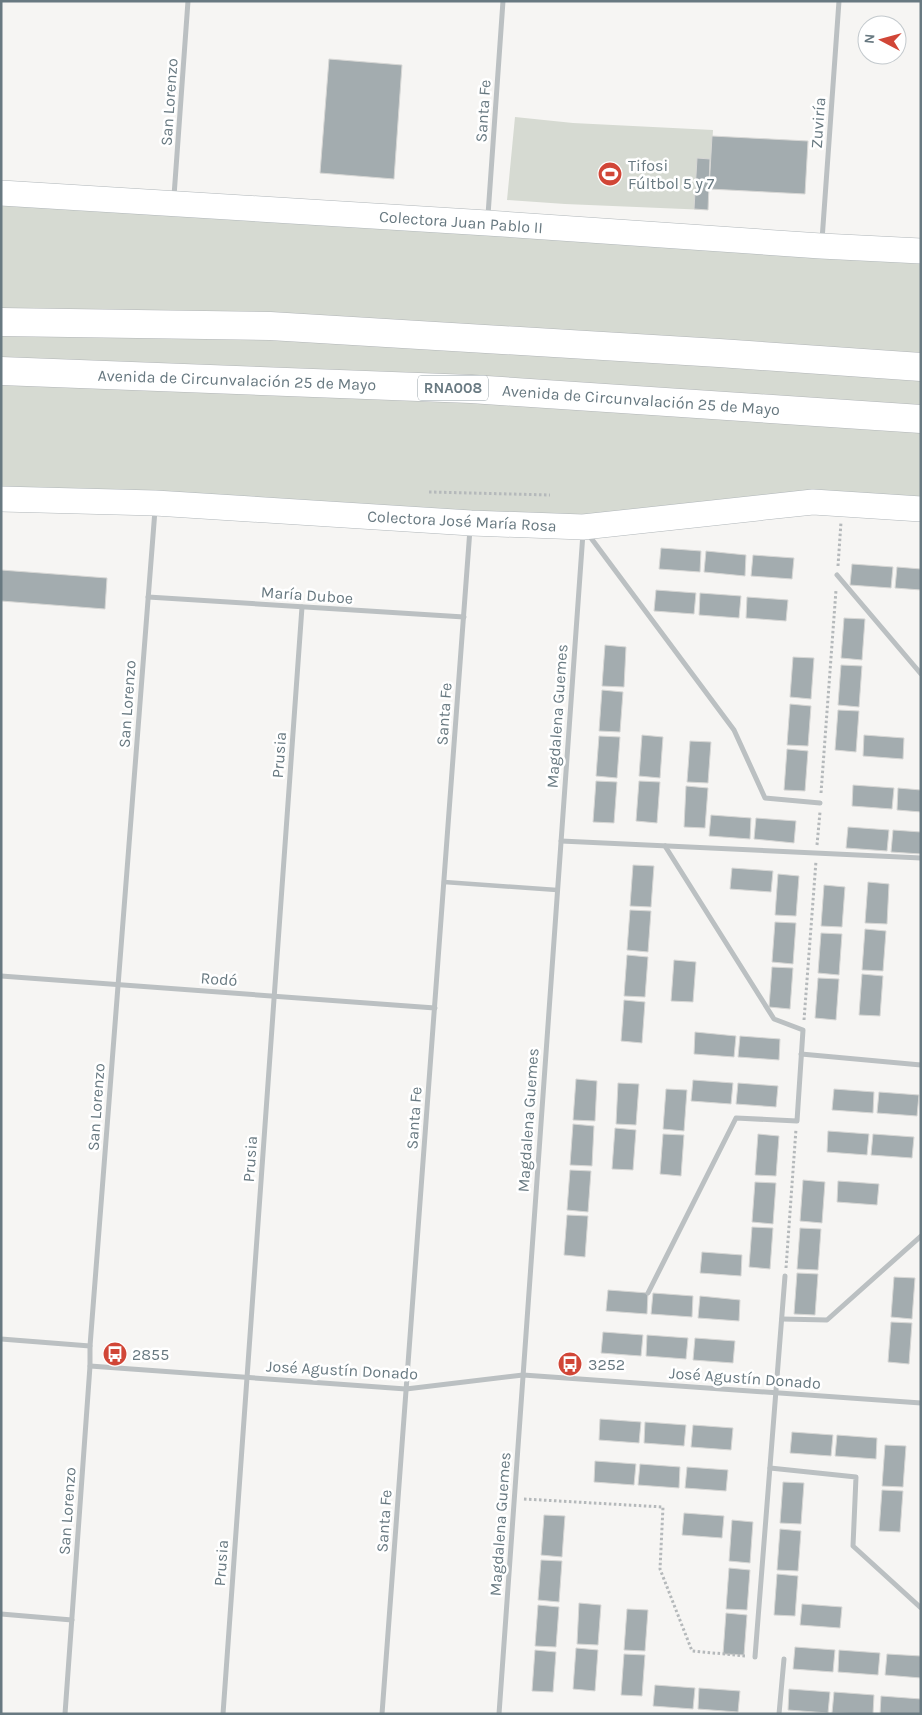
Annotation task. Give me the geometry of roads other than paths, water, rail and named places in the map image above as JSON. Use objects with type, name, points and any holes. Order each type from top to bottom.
[{"type":"highway","points":[[1,322],[270,326],[921,367]]},
{"type":"highway","points":[[719,353],[921,351]]},
{"type":"highway","name":"Avenida de Circunvalación 25 de Mayo","points":[[1,371],[472,388],[915,419]]},
{"type":"main road","name":"Colectora Juan Pablo II","points":[[1,193],[921,251]]},
{"type":"main road","name":"Colectora José María Rosa","points":[[1,499],[155,503],[471,523],[583,527],[813,502],[921,509]]},
{"type":"street","name":"San Lorenzo","points":[[174,204],[188,1]]},
{"type":"street","name":"Santa Fe","points":[[487,223],[503,1]]},
{"type":"street","name":"Zuviría","points":[[821,246],[839,1]]},
{"type":"street","name":"San Lorenzo","points":[[65,1714],[90,1346],[155,503]]},
{"type":"street","name":"Santa Fe","points":[[382,1714],[471,523]]},
{"type":"street","points":[[583,527],[734,730],[765,798],[820,803]]},
{"type":"street","name":"Magdalena Guemes","points":[[499,1714],[583,527]]},
{"type":"street","points":[[838,575],[921,674]]},
{"type":"street","name":"María Duboe","points":[[148,597],[464,618]]},
{"type":"street","name":"Prusia","points":[[223,1714],[302,607]]},
{"type":"street","points":[[561,840],[921,858]]},
{"type":"street","points":[[648,1293],[736,1118],[797,1121],[803,1030],[774,1019],[665,846]]},
{"type":"street","points":[[444,882],[557,890]]},
{"type":"street","name":"Rodó","points":[[1,976],[435,1008]]},
{"type":"street","points":[[801,1054],[921,1065]]},
{"type":"street","points":[[782,1319],[826,1320],[921,1236]]},
{"type":"street","points":[[755,1657],[785,1276]]},
{"type":"street","points":[[1,1339],[90,1346]]},
{"type":"street","name":"José Agustín Donado","points":[[90,1366],[406,1389],[523,1375],[921,1403]]},
{"type":"street","points":[[770,1468],[856,1477],[853,1546],[921,1608]]},
{"type":"street","points":[[1,1614],[72,1620]]},
{"type":"street","points":[[779,1714],[784,1659]]},
{"type":"place","name":"Tifosi Fúltbol 5 y 7","points":[[610,174]]},
{"type":"place","name":"2855","points":[[115,1354]]},
{"type":"place","name":"3252","points":[[570,1364]]}]
